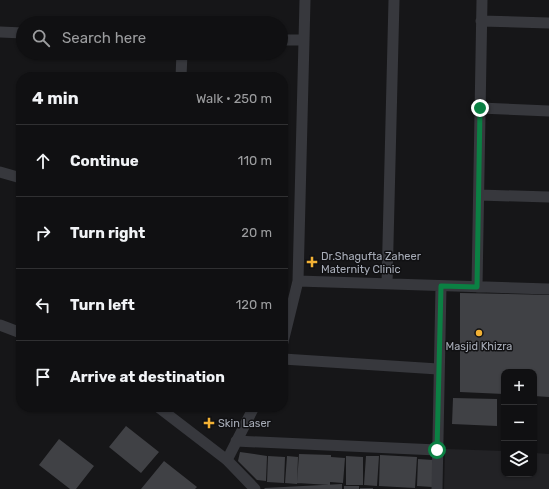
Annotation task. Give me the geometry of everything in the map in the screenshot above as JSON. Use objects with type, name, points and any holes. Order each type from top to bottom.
[{"type":"street","points":[[288,322],[298,281],[305,0]]},
{"type":"street","points":[[388,284],[394,0]]},
{"type":"street","points":[[477,287],[482,0]]},
{"type":"street","points":[[481,21],[549,23]]},
{"type":"street","points":[[0,32],[16,33]]},
{"type":"street","points":[[288,40],[303,40]]},
{"type":"street","points":[[181,72],[182,60]]},
{"type":"street","points":[[480,108],[549,111]]},
{"type":"street","points":[[0,172],[16,177]]},
{"type":"street","points":[[479,195],[549,197]]},
{"type":"street","points":[[298,281],[549,290]]},
{"type":"street","points":[[437,489],[438,369],[441,286]]},
{"type":"street","points":[[0,325],[16,331]]},
{"type":"street","points":[[288,359],[438,369]]},
{"type":"street","points":[[165,412],[227,460],[255,489]]},
{"type":"street","points":[[227,460],[251,412]]},
{"type":"street","points":[[236,441],[437,450]]},
{"type":"shaded area","points":[[445,449],[501,451],[501,477],[537,477],[537,453],[549,454],[549,489],[444,489]]},
{"type":"building","points":[[460,293],[549,295],[549,397],[537,396],[537,369],[501,369],[501,394],[460,392]]},
{"type":"building","points":[[453,398],[497,399],[497,426],[452,424]]},
{"type":"building","points":[[126,426],[159,452],[141,473],[109,447]]},
{"type":"building","points":[[59,439],[94,466],[76,489],[70,489],[39,465]]},
{"type":"building","points":[[240,452],[267,456],[266,481],[257,480],[238,461]]},
{"type":"building","points":[[299,454],[331,455],[331,457],[345,458],[343,483],[330,482],[330,485],[297,483]]},
{"type":"building","points":[[380,455],[417,457],[415,488],[379,486]]},
{"type":"building","points":[[268,456],[285,457],[284,483],[267,482]]},
{"type":"building","points":[[287,456],[298,457],[297,484],[285,483]]},
{"type":"building","points":[[346,456],[363,457],[363,485],[346,485]]},
{"type":"building","points":[[366,456],[379,456],[377,486],[364,485]]},
{"type":"building","points":[[418,459],[433,460],[432,487],[417,486]]},
{"type":"building","points":[[164,461],[197,487],[195,489],[141,489]]},
{"type":"building","points":[[342,484],[342,489],[264,488]]},
{"type":"building","points":[[344,486],[359,486],[359,489],[344,489]]},
{"type":"building","points":[[373,488],[373,489],[360,489]]},
{"type":"place","name":"Dr.Shagufta Zaheer Maternity Clinic","points":[[312,262]]},
{"type":"place","name":"Masjid Khizra","points":[[479,333]]},
{"type":"place","name":"Skin Laser","points":[[209,423]]},
{"type":"route","points":[[437,450],[441,286],[477,287],[480,108]]}]
